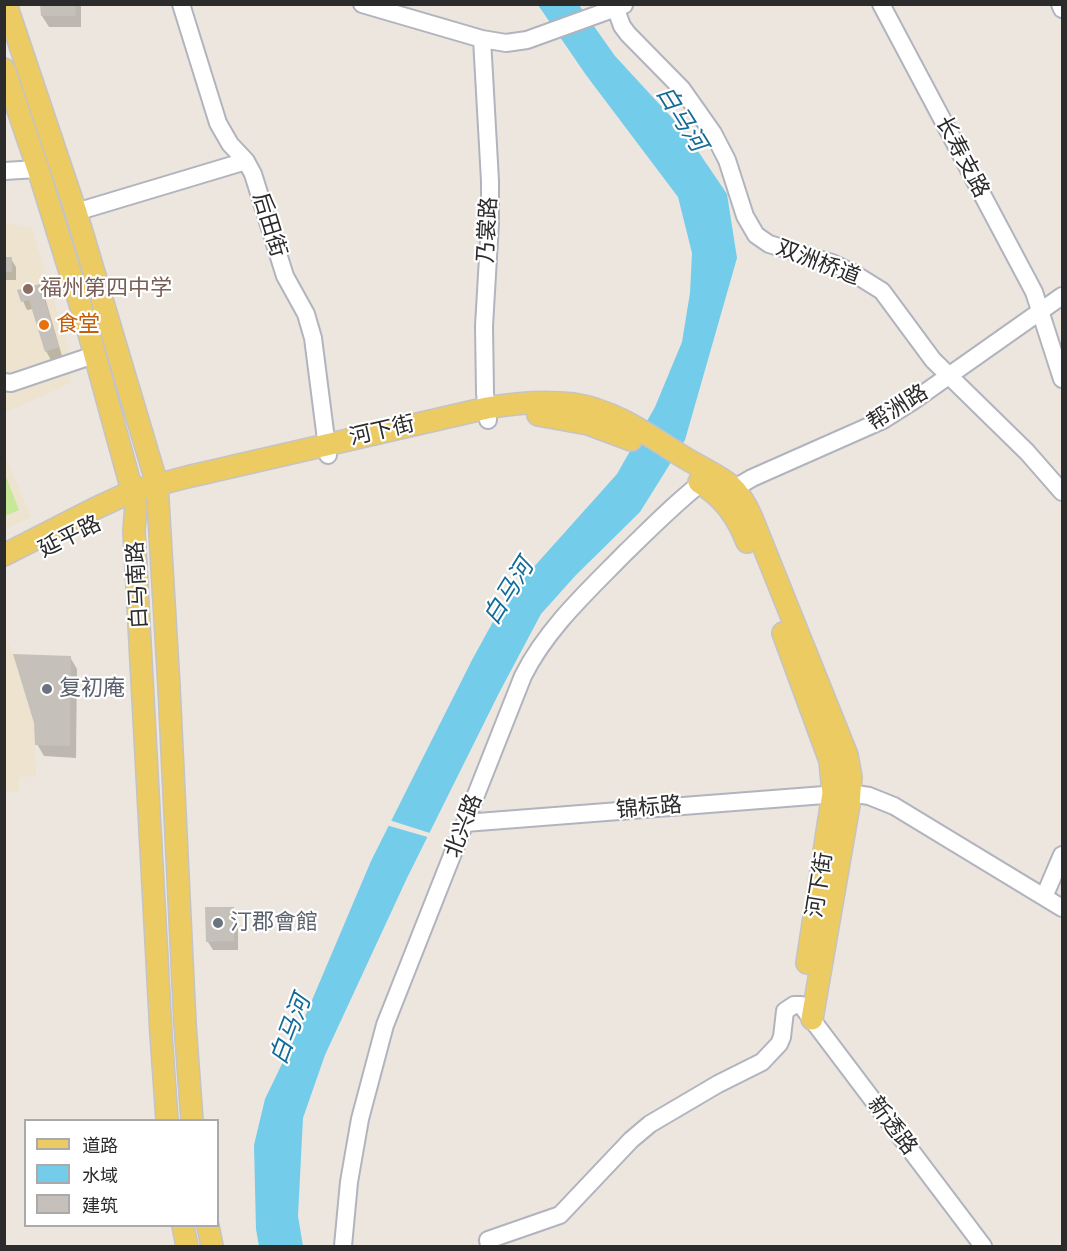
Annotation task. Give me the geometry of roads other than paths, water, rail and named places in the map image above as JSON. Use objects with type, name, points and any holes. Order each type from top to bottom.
[{"type":"main road","points":[[6,4],[76,212],[158,490],[185,1024],[192,1119]]},
{"type":"main road","name":"白马南路","points":[[4,69],[38,169],[134,498],[160,1034],[167,1119]]},
{"type":"main road","name":"河下街","points":[[134,498],[158,490],[190,487],[327,449],[487,414],[545,416],[630,432],[727,493],[842,793],[806,1012]]},
{"type":"main road","name":"延平路","points":[[4,555],[94,509],[134,498]]},
{"type":"main road","name":"延平路","points":[[4,569],[134,498]]},
{"type":"main road","points":[[183,1227],[187,1246]]},
{"type":"main road","points":[[208,1227],[212,1246]]},
{"type":"street","name":"后田街","points":[[181,4],[218,123],[230,144],[246,161],[260,194],[285,276],[303,307],[312,330],[327,449]]},
{"type":"street","points":[[362,4],[482,39],[517,42],[618,6]]},
{"type":"street","name":"长寿支路","points":[[881,4],[1034,292],[1062,378]]},
{"type":"street","points":[[1060,4],[1062,9]]},
{"type":"street","name":"双洲桥道","points":[[618,6],[622,26],[682,89],[713,133],[727,160],[745,216],[756,235],[769,244],[832,263],[874,285],[887,296],[933,360],[1027,452],[1062,492]]},
{"type":"street","name":"乃裳路","points":[[482,39],[490,189],[484,326],[487,414]]},
{"type":"street","points":[[76,212],[246,161]]},
{"type":"street","points":[[4,171],[38,169]]},
{"type":"street","name":"帮洲路","points":[[727,493],[752,478],[883,420],[1062,296]]},
{"type":"street","points":[[4,382],[11,383],[94,355]]},
{"type":"street","name":"北兴路","points":[[343,1246],[360,1119],[385,1025],[520,683],[541,645],[586,592],[682,498],[698,473]]},
{"type":"street","name":"锦标路","points":[[465,823],[842,793],[869,796],[894,806],[1062,908]]},
{"type":"street","points":[[1044,897],[1062,855]]},
{"type":"street","points":[[489,1246],[488,1240],[560,1215],[631,1140],[650,1124],[769,1057],[782,1037],[785,1011],[794,1005],[806,1012]]},
{"type":"street","name":"新透路","points":[[806,1012],[983,1246]]},
{"type":"water","points":[[538,5],[579,5],[615,56],[685,132],[727,194],[737,258],[685,440],[640,512],[576,575],[541,614],[407,878],[325,1055],[303,1118],[298,1216],[303,1246],[259,1246],[256,1229],[254,1145],[265,1099],[307,1012],[371,861],[472,660],[506,598],[617,474],[655,407],[682,342],[690,293],[692,253],[678,197],[586,75]]},
{"type":"place","name":"福州第四中学","points":[[28,289]]},
{"type":"place","name":"食堂","points":[[44,325]]},
{"type":"place","name":"复初庵","points":[[47,689]]},
{"type":"place","name":"汀郡會館","points":[[218,923]]},
{"type":"water label","name":"白马河","points":[[681,119]]},
{"type":"water label","name":"白马河","points":[[509,592]]},
{"type":"water label","name":"白马河","points":[[291,1030]]}]
